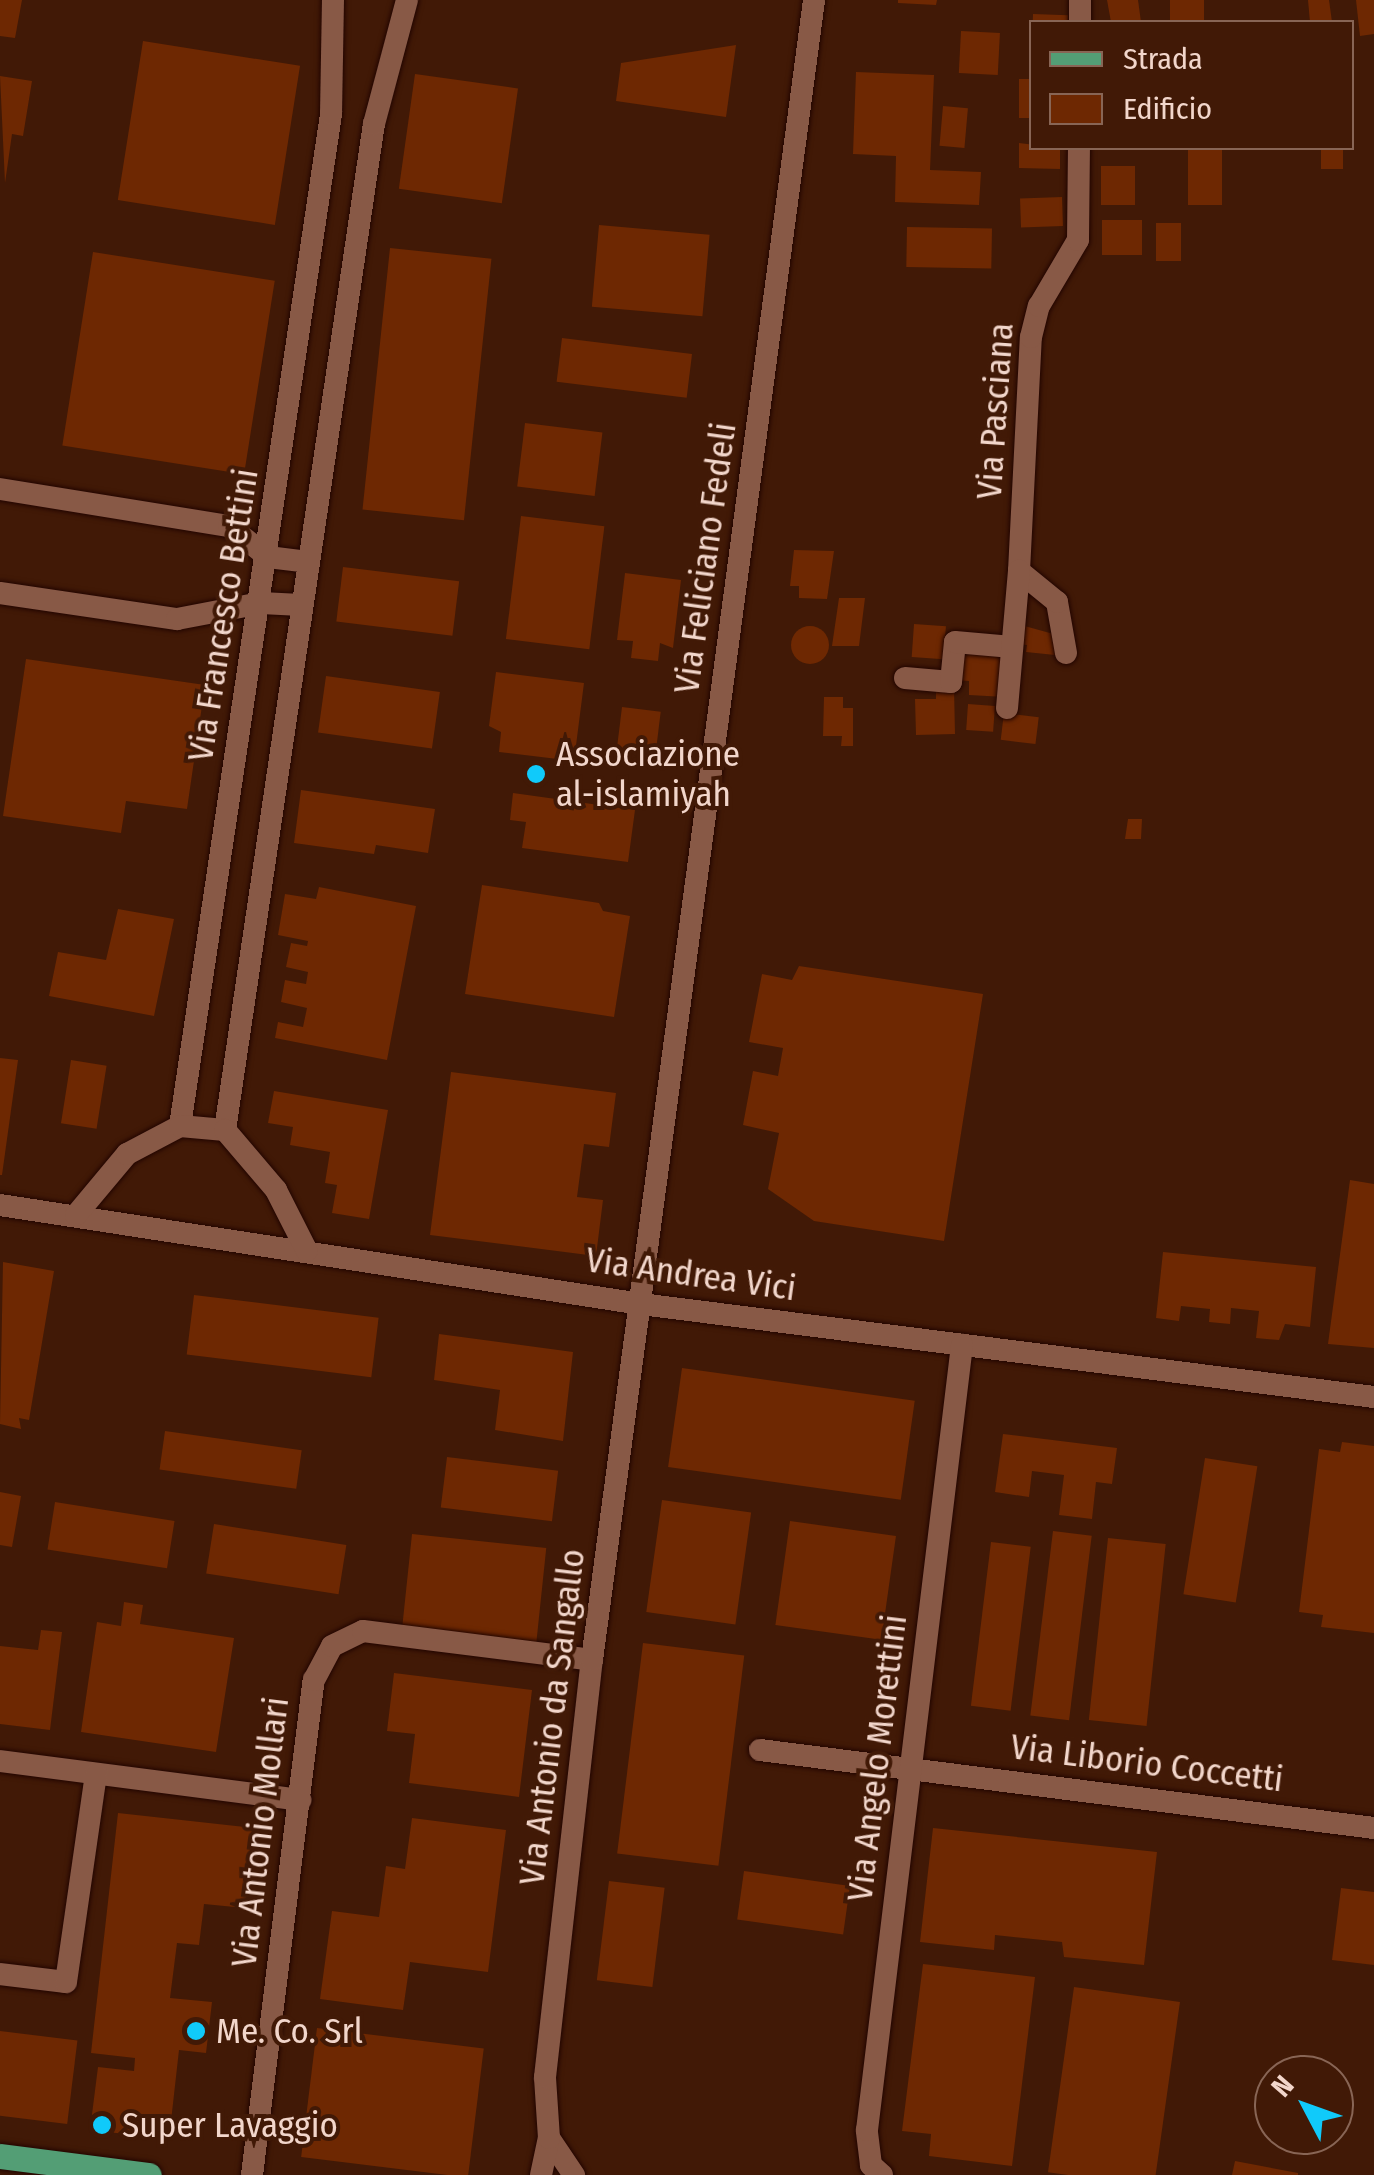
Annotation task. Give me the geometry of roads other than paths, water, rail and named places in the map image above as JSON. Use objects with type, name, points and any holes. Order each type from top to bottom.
[{"type":"main road","points":[[0,2156],[149,2175]]},
{"type":"street","name":"Via Francesco Bettini","points":[[180,1126],[268,557],[331,114],[332,0]]},
{"type":"street","points":[[225,1130],[374,124],[406,0]]},
{"type":"street","name":"Via Feliciano Fedeli","points":[[641,1304],[814,0]]},
{"type":"street","points":[[331,114],[374,124]]},
{"type":"street","name":"Via Pasciana","points":[[1007,708],[1019,572],[1031,337],[1039,306],[1078,240],[1079,150]]},
{"type":"street","points":[[0,490],[229,526],[268,557],[308,562]]},
{"type":"street","points":[[1019,572],[1056,602],[1066,653]]},
{"type":"street","points":[[0,594],[176,620],[261,603],[301,605]]},
{"type":"street","points":[[905,678],[951,682],[954,642],[1012,647]]},
{"type":"street","points":[[76,1215],[127,1154],[180,1126],[225,1130],[276,1190],[306,1250]]},
{"type":"street","name":"Via Andrea Vici","points":[[0,1204],[641,1304],[1374,1397]]},
{"type":"street","name":"Via Antonio da Sangallo","points":[[541,2175],[549,2138],[545,2077],[592,1660],[641,1304]]},
{"type":"street","name":"Via Angelo Morettini","points":[[882,2175],[871,2165],[867,2130],[962,1345]]},
{"type":"street","name":"Via Antonio Mollari","points":[[252,2175],[314,1680],[332,1646],[363,1631],[592,1660]]},
{"type":"street","name":"Via Liborio Coccetti","points":[[760,1750],[1374,1828]]},
{"type":"street","points":[[0,1761],[300,1800]]},
{"type":"street","points":[[0,1974],[66,1982],[96,1774]]},
{"type":"street","points":[[549,2138],[574,2175]]},
{"type":"place","name":"Associazione al-islamiyah","points":[[536,774]]},
{"type":"place","name":"Me. Co. Srl","points":[[196,2031]]},
{"type":"place","name":"Super Lavaggio","points":[[102,2125]]}]
